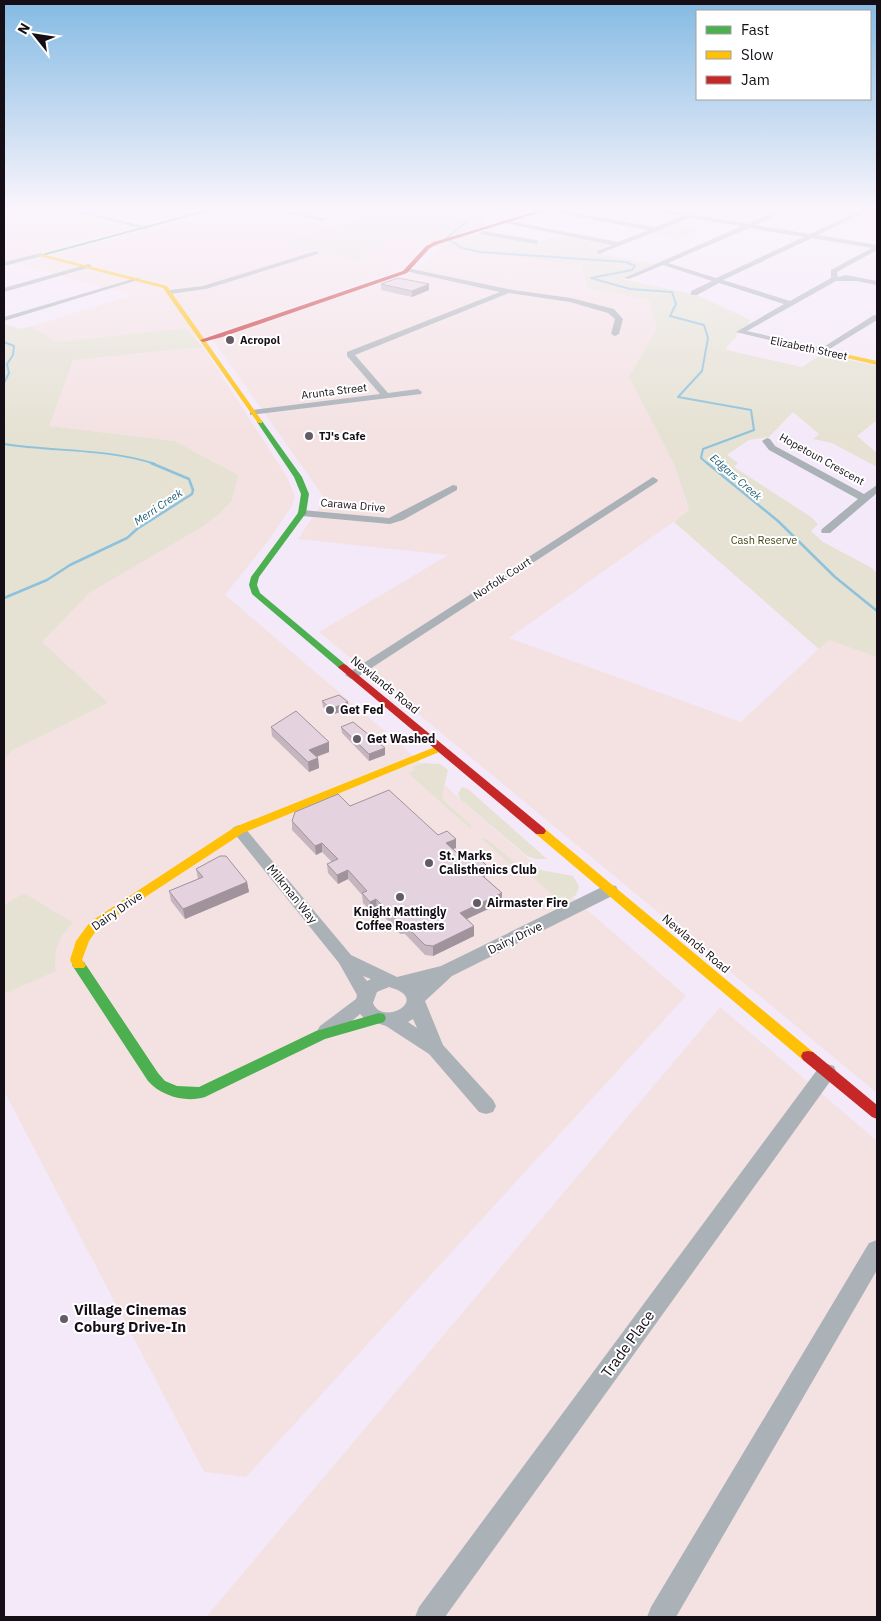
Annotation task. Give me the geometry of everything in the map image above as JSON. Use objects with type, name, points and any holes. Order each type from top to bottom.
[{"type":"street","points":[[4,290],[34,282]]},
{"type":"street","points":[[4,319],[129,282]]},
{"type":"street","points":[[147,282],[159,285],[170,292],[302,486],[305,494],[302,513]]},
{"type":"street","points":[[170,292],[204,288],[224,282]]},
{"type":"street","points":[[203,340],[220,336],[374,282]]},
{"type":"street","points":[[463,282],[508,291],[571,300],[611,311],[619,319],[615,334]]},
{"type":"street","points":[[694,293],[716,282]]},
{"type":"street","points":[[719,282],[790,304]]},
{"type":"street","points":[[796,291],[813,282]]},
{"type":"street","points":[[770,315],[826,282]]},
{"type":"street","points":[[386,396],[350,354],[508,291]]},
{"type":"street","points":[[770,315],[773,304],[788,295]]},
{"type":"street","name":"Elizabeth Street","points":[[770,315],[740,331],[741,334],[877,363]]},
{"type":"street","points":[[823,351],[877,317]]},
{"type":"street","name":"Arunta Street","points":[[253,413],[418,392]]},
{"type":"street","name":"Hopetoun Crescent","points":[[767,441],[772,448],[865,498]]},
{"type":"street","name":"Norfolk Court","points":[[351,675],[653,480]]},
{"type":"street","name":"Carawa Drive","points":[[302,513],[390,521],[399,518],[453,488]]},
{"type":"street","points":[[826,531],[877,488]]},
{"type":"street","name":"Newlands Road","points":[[302,513],[255,577],[253,586],[256,594],[877,1113]]},
{"type":"street","name":"Dairy Drive","points":[[385,1019],[320,1035],[200,1093],[175,1092],[160,1085],[153,1077],[76,960],[80,943],[94,925],[239,830],[440,748]]},
{"type":"street","name":"Milkman Way","points":[[239,830],[344,958],[364,998]]},
{"type":"street","name":"Dairy Drive","points":[[395,981],[446,971],[610,890]]},
{"type":"street","name":"Milkman Way","points":[[344,958],[395,981]]},
{"type":"street","name":"Dairy Drive","points":[[416,1001],[446,971]]},
{"type":"street","points":[[436,1049],[412,988],[395,981],[374,985],[364,998],[368,1012],[385,1019],[436,1049],[486,1106]]},
{"type":"street","name":"Dairy Drive","points":[[320,1035],[364,998]]},
{"type":"street","points":[[385,1019],[406,1015],[416,1001]]},
{"type":"street","name":"Trade Place","points":[[429,1617],[827,1071]]},
{"type":"street","points":[[661,1617],[877,1250]]},
{"type":"shaded area","points":[[83,282],[366,282],[197,340],[185,328],[57,342],[32,326],[133,295]]},
{"type":"shaded area","points":[[383,282],[586,282],[588,288],[649,300],[657,328],[629,377],[674,464],[689,511],[509,638],[741,722],[829,639],[877,657],[877,1093],[319,632],[448,555],[298,539],[325,499],[213,340]]},
{"type":"shaded area","points":[[203,347],[286,475],[295,496],[292,506],[271,537],[225,595],[399,743],[460,799],[686,996],[246,1477],[204,1472],[6,1095],[4,1095],[4,994],[56,971],[57,943],[70,923],[24,893],[4,905],[4,760],[11,751],[108,703],[42,642],[88,593],[202,527],[174,441],[48,426],[73,360]]},
{"type":"shaded area","points":[[720,1007],[877,1141],[877,1617],[206,1617]]},
{"type":"green space","name":"Cash Reserve","points":[[586,282],[634,282],[697,295],[751,320],[741,334],[735,333],[737,336],[726,348],[727,350],[802,367],[822,354],[877,366],[877,420],[857,436],[877,453],[877,467],[832,443],[813,439],[819,434],[793,412],[769,437],[749,440],[727,455],[738,463],[734,467],[811,517],[818,524],[811,531],[823,542],[872,568],[877,574],[877,657],[829,640],[819,649],[674,522],[689,510],[674,464],[629,377],[657,328],[649,300],[588,288]]},
{"type":"green space","points":[[4,324],[20,329],[31,326],[57,342],[185,328],[203,347],[73,360],[49,426],[174,441],[238,475],[232,500],[219,514],[202,527],[89,593],[42,642],[108,703],[11,751],[4,760]]},
{"type":"green space","points":[[424,763],[440,764],[448,770],[442,795],[444,801],[471,825],[471,829],[408,773],[415,770],[412,767]]},
{"type":"green space","points":[[462,787],[468,789],[547,859],[536,859],[527,856],[460,799],[458,794]]},
{"type":"green space","points":[[481,838],[487,839],[519,866],[573,876],[579,886],[576,895],[568,900],[564,896],[558,899],[524,870],[517,871]]},
{"type":"green space","points":[[24,893],[73,923],[60,939],[56,951],[56,971],[4,994],[4,905]]},
{"type":"building","points":[[388,282],[417,282],[429,284],[412,291],[381,284]]},
{"type":"building","points":[[339,695],[348,702],[331,709],[322,701]]},
{"type":"building","points":[[296,711],[329,742],[309,750],[318,758],[308,762],[271,727]]},
{"type":"building","points":[[353,722],[385,748],[369,754],[341,727]]},
{"type":"building","points":[[389,790],[438,835],[447,831],[456,839],[446,843],[465,860],[476,855],[487,866],[477,871],[502,893],[460,913],[474,926],[433,946],[425,945],[405,925],[400,924],[376,899],[370,902],[362,893],[367,891],[348,870],[337,875],[327,864],[338,859],[322,843],[315,846],[292,821],[295,812],[338,794],[350,806]]},
{"type":"building","points":[[220,856],[226,856],[247,882],[183,909],[169,891],[203,877],[196,869]]},
{"type":"waterway","name":"Edgars Creek","points":[[604,282],[630,289],[672,292],[676,304],[670,316],[704,325],[708,338],[702,371],[678,397],[751,410],[754,430],[703,449],[701,458],[708,464]]},
{"type":"waterway","name":"Merri Creek","points":[[4,342],[14,346],[13,355],[7,364],[9,373],[4,383]]},
{"type":"waterway","name":"Merri Creek","points":[[4,444],[118,455],[155,464]]},
{"type":"waterway","name":"Merri Creek","points":[[4,598],[47,580],[70,565],[127,538],[137,529],[192,494],[193,490],[189,479],[151,463]]},
{"type":"waterway","name":"Edgars Creek","points":[[707,463],[778,521],[835,577],[877,611]]},
{"type":"traffic: fast","points":[[260,422],[298,477],[305,494],[302,513],[255,577],[253,585],[256,594],[343,667]]},
{"type":"traffic: fast","points":[[79,965],[153,1077],[160,1085],[175,1092],[200,1093],[321,1035],[379,1018]]},
{"type":"traffic: slow","points":[[144,282],[165,287],[260,422]]},
{"type":"traffic: slow","points":[[823,351],[877,363]]},
{"type":"traffic: slow","points":[[79,965],[76,960],[78,950],[94,925],[239,830],[440,748]]},
{"type":"traffic: slow","points":[[540,831],[808,1056]]},
{"type":"traffic: jam","points":[[203,340],[220,336],[377,282]]},
{"type":"traffic: jam","points":[[343,667],[540,831]]},
{"type":"traffic: jam","points":[[808,1056],[877,1113]]},
{"type":"place","name":"Acropol","points":[[230,340]]},
{"type":"place","name":"TJ's Cafe","points":[[309,436]]},
{"type":"place","name":"Get Fed","points":[[330,710]]},
{"type":"place","name":"Get Washed","points":[[357,739]]},
{"type":"place","name":"St. Marks Calisthenics Club","points":[[429,863]]},
{"type":"place","name":"Knight Mattingly Coffee Roasters","points":[[400,897]]},
{"type":"place","name":"Airmaster Fire","points":[[477,903]]},
{"type":"place","name":"Village Cinemas Coburg Drive-In","points":[[64,1319]]}]
